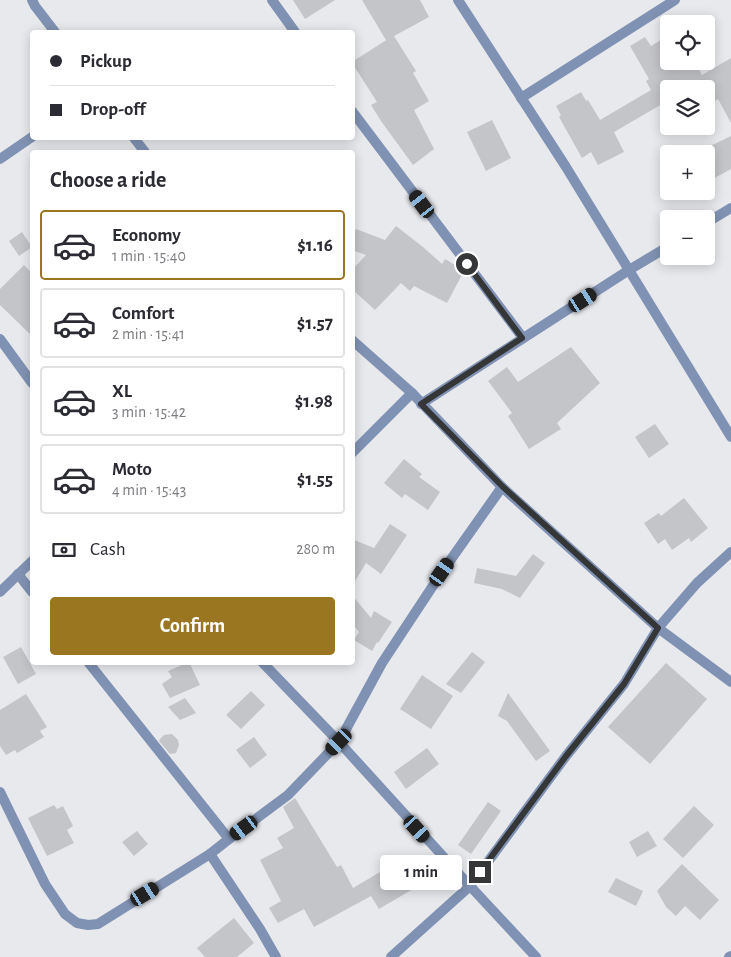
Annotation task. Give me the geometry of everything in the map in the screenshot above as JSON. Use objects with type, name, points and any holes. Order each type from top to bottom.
[{"type":"street","points":[[32,0],[53,30]]},
{"type":"street","points":[[272,0],[294,30]]},
{"type":"street","points":[[458,0],[566,167],[731,437]]},
{"type":"street","points":[[521,98],[674,0]]},
{"type":"street","points":[[355,115],[522,338]]},
{"type":"street","points":[[0,160],[30,138]]},
{"type":"street","points":[[136,140],[143,150]]},
{"type":"street","points":[[715,218],[731,208]]},
{"type":"street","points":[[421,404],[660,251]]},
{"type":"street","points":[[0,338],[30,380]]},
{"type":"street","points":[[355,343],[412,393],[502,486],[658,628],[731,682]]},
{"type":"street","points":[[355,450],[412,393]]},
{"type":"street","points":[[0,792],[45,884],[65,914],[77,922],[88,926],[98,924],[210,854],[288,795],[339,742],[382,663],[502,486]]},
{"type":"street","points":[[391,957],[470,886],[566,756],[624,684],[658,628],[697,582],[731,552]]},
{"type":"street","points":[[0,592],[30,563]]},
{"type":"street","points":[[18,574],[30,589]]},
{"type":"street","points":[[90,665],[229,839]]},
{"type":"street","points":[[265,665],[339,742],[536,957]]},
{"type":"street","points":[[210,854],[260,929],[276,957]]},
{"type":"building","points":[[293,0],[335,0],[305,19]]},
{"type":"building","points":[[362,0],[420,0],[429,17],[394,36],[416,71],[413,73],[429,101],[414,110],[434,149],[413,165],[371,105],[377,102],[355,68],[355,60],[388,39],[386,40]]},
{"type":"building","points":[[645,37],[651,46],[660,40],[660,70],[700,70],[702,75],[711,70],[715,70],[715,67],[731,58],[731,123],[718,99],[715,101],[715,80],[660,80],[660,105],[614,132],[624,152],[598,165],[591,152],[582,158],[559,117],[561,115],[556,106],[581,92],[600,120],[651,90],[646,81],[649,79],[630,46]]},
{"type":"building","points":[[492,120],[511,158],[486,171],[467,132]]},
{"type":"building","points":[[731,136],[731,169],[715,178],[715,145],[712,145]]},
{"type":"building","points":[[396,226],[442,264],[445,259],[464,271],[447,303],[414,286],[410,291],[401,283],[375,310],[355,292],[355,267],[366,255],[355,251],[356,229],[385,240]]},
{"type":"building","points":[[22,232],[30,244],[30,248],[19,256],[9,241]]},
{"type":"building","points":[[24,265],[30,271],[30,334],[0,305],[0,289]]},
{"type":"building","points":[[571,347],[600,383],[557,423],[561,429],[529,449],[508,416],[512,413],[488,381],[507,367],[518,382]]},
{"type":"building","points":[[655,424],[669,444],[649,458],[635,437]]},
{"type":"building","points":[[404,459],[422,474],[419,477],[440,492],[428,510],[405,494],[402,498],[384,483]]},
{"type":"building","points":[[684,498],[708,528],[691,542],[689,538],[672,550],[665,539],[658,544],[644,523],[659,513],[661,516]]},
{"type":"building","points":[[390,524],[407,535],[381,574],[366,563],[355,581],[355,540],[374,548]]},
{"type":"building","points":[[533,554],[545,563],[520,598],[502,589],[474,583],[477,568],[516,576]]},
{"type":"building","points":[[355,599],[371,618],[374,611],[392,622],[372,651],[355,641],[359,632],[355,627]]},
{"type":"building","points":[[21,647],[36,674],[18,684],[3,657]]},
{"type":"building","points":[[472,652],[485,662],[461,693],[446,684]]},
{"type":"building","points":[[666,663],[707,699],[650,764],[608,727]]},
{"type":"building","points":[[182,665],[190,665],[200,685],[170,698],[162,684],[172,677],[168,671]]},
{"type":"building","points":[[422,675],[453,696],[431,729],[400,709]]},
{"type":"building","points":[[251,691],[265,705],[241,729],[226,715]]},
{"type":"building","points":[[508,693],[550,751],[536,761],[507,721],[498,716]]},
{"type":"building","points":[[26,694],[47,727],[40,731],[44,737],[17,753],[15,750],[6,755],[0,746],[0,710]]},
{"type":"building","points":[[185,698],[196,713],[180,720],[168,707]]},
{"type":"building","points":[[172,734],[178,740],[179,745],[176,753],[170,754],[159,741],[164,735]]},
{"type":"building","points":[[254,737],[267,755],[250,768],[236,750]]},
{"type":"building","points":[[427,748],[439,764],[406,789],[394,772]]},
{"type":"building","points":[[295,798],[337,867],[341,865],[353,888],[397,862],[413,889],[379,909],[371,896],[314,927],[304,909],[278,923],[269,908],[281,901],[260,860],[283,848],[277,838],[294,828],[283,807]]},
{"type":"building","points":[[488,802],[501,811],[471,854],[458,845]]},
{"type":"building","points":[[54,805],[57,809],[63,806],[73,826],[67,830],[74,843],[47,856],[28,818]]},
{"type":"building","points":[[694,806],[714,825],[683,858],[663,839]]},
{"type":"building","points":[[137,831],[148,844],[134,856],[122,842]]},
{"type":"building","points":[[648,831],[657,846],[637,857],[629,842]]},
{"type":"building","points":[[682,864],[719,900],[700,920],[685,906],[676,916],[666,907],[657,891]]},
{"type":"building","points":[[616,878],[643,891],[636,906],[608,892]]},
{"type":"building","points":[[234,918],[254,943],[237,957],[205,957],[197,948]]},
{"type":"route","points":[[467,264],[522,338],[421,404],[502,486],[658,628],[624,684],[566,756],[480,872]]}]
